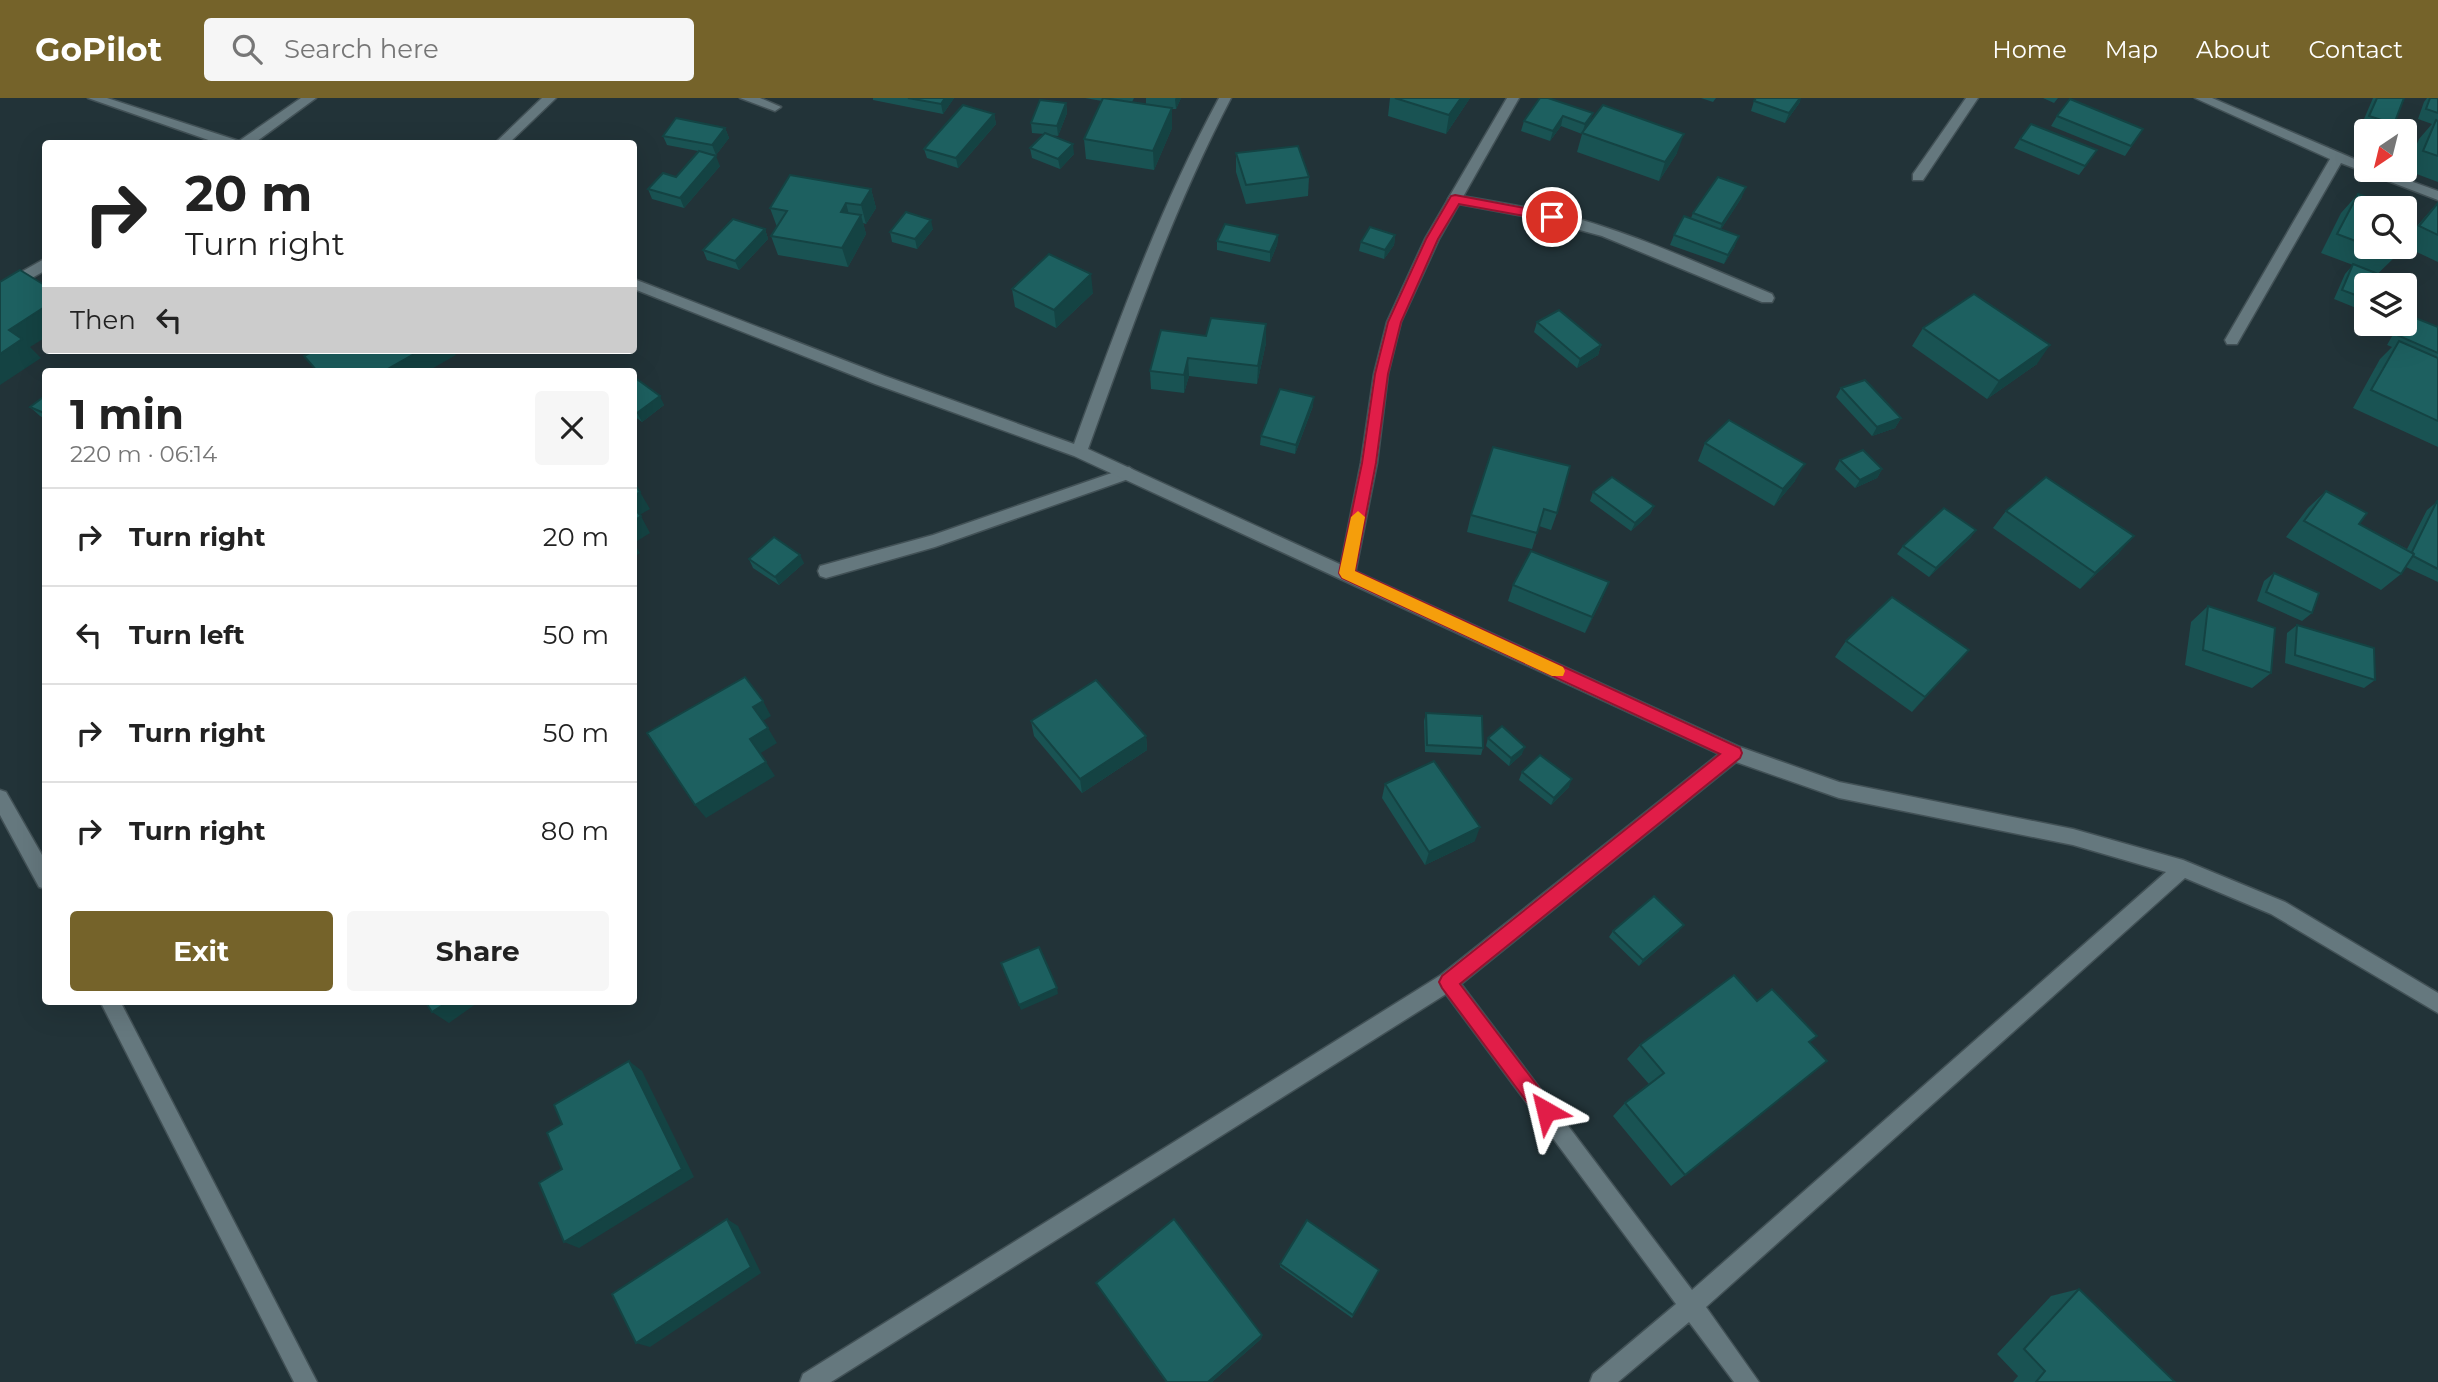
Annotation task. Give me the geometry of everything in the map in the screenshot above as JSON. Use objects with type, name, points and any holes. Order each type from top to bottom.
[{"type":"street","points":[[94,98],[224,140]]},
{"type":"street","points":[[249,140],[310,98]]},
{"type":"street","points":[[504,140],[550,98]]},
{"type":"street","points":[[746,98],[775,107]]},
{"type":"street","points":[[1079,452],[1155,247],[1190,164],[1225,98]]},
{"type":"street","points":[[1347,573],[1369,463],[1381,374],[1394,322],[1432,239],[1513,98]]},
{"type":"street","points":[[1918,177],[1972,98]]},
{"type":"street","points":[[2201,98],[2354,164]]},
{"type":"street","points":[[2232,340],[2337,158]]},
{"type":"street","points":[[2401,182],[2438,196]]},
{"type":"street","points":[[1455,199],[1552,217],[1600,232],[1642,246],[1767,298]]},
{"type":"street","points":[[0,291],[42,265]]},
{"type":"street","points":[[637,285],[1129,473],[1734,753],[1839,790],[2073,837],[2183,868],[2278,908],[2438,1004]]},
{"type":"street","points":[[826,571],[935,541],[1129,473]]},
{"type":"street","points":[[811,1382],[1448,982],[1734,753]]},
{"type":"street","points":[[0,798],[42,874]]},
{"type":"street","points":[[1601,1382],[1692,1305],[2183,868]]},
{"type":"street","points":[[1448,982],[1748,1382]]},
{"type":"street","points":[[112,1005],[306,1382]]},
{"type":"building","points":[[908,98],[945,98],[941,104]]},
{"type":"building","points":[[1103,98],[1172,108],[1153,151],[1084,139]]},
{"type":"building","points":[[1395,98],[1461,98],[1449,115]]},
{"type":"building","points":[[1540,98],[1548,98],[1593,113],[1585,124],[1563,116],[1553,131],[1524,121]]},
{"type":"building","points":[[1756,98],[1800,98],[1789,113],[1754,101]]},
{"type":"building","points":[[2377,98],[2404,98],[2396,119],[2369,116]]},
{"type":"building","points":[[2430,98],[2438,98],[2438,113],[2426,109]]},
{"type":"building","points":[[2070,99],[2143,129],[2131,146],[2057,116]]},
{"type":"building","points":[[1040,100],[1066,103],[1057,126],[1031,123]]},
{"type":"building","points":[[963,105],[994,114],[956,158],[924,149]]},
{"type":"building","points":[[1603,105],[1684,134],[1665,162],[1582,133]]},
{"type":"building","points":[[676,118],[725,128],[712,145],[663,136]]},
{"type":"building","points":[[2436,120],[2438,121],[2438,156],[2423,151]]},
{"type":"building","points":[[2031,124],[2097,150],[2085,166],[2020,139]]},
{"type":"building","points":[[1045,133],[1073,144],[1058,159],[1030,148]]},
{"type":"building","points":[[1298,146],[1309,177],[1246,185],[1236,153]]},
{"type":"building","points":[[699,151],[716,156],[680,198],[648,189],[663,173],[676,177]]},
{"type":"building","points":[[790,175],[871,189],[861,205],[846,203],[841,212],[861,215],[842,248],[771,236],[787,211],[770,208]]},
{"type":"building","points":[[1718,177],[1746,187],[1722,224],[1693,213]]},
{"type":"building","points":[[2354,202],[2354,240],[2337,234]]},
{"type":"building","points":[[2438,203],[2438,235],[2419,226]]},
{"type":"building","points":[[906,212],[931,220],[915,239],[890,232]]},
{"type":"building","points":[[1684,216],[1739,236],[1728,255],[1674,235]]},
{"type":"building","points":[[733,219],[765,229],[735,261],[703,250]]},
{"type":"building","points":[[1225,224],[1278,235],[1270,252],[1217,241]]},
{"type":"building","points":[[1370,227],[1395,235],[1385,250],[1361,242]]},
{"type":"building","points":[[1049,254],[1091,274],[1054,310],[1012,289]]},
{"type":"building","points":[[2353,264],[2376,273],[2354,273],[2354,294],[2342,290]]},
{"type":"building","points":[[20,270],[42,284],[42,309],[9,330],[22,339],[0,354],[0,282]]},
{"type":"building","points":[[1974,294],[2050,345],[1999,381],[1923,328]]},
{"type":"building","points":[[1559,310],[1601,345],[1580,359],[1537,322]]},
{"type":"building","points":[[1211,318],[1266,324],[1258,366],[1188,358],[1184,375],[1150,371],[1161,330],[1206,336]]},
{"type":"building","points":[[2417,319],[2438,327],[2438,353],[2399,336],[2417,336]]},
{"type":"building","points":[[2399,341],[2438,358],[2438,421],[2371,390]]},
{"type":"building","points":[[414,354],[389,368],[314,368],[304,356]]},
{"type":"building","points":[[637,379],[660,396],[637,413]]},
{"type":"building","points":[[1865,380],[1901,418],[1877,427],[1841,388]]},
{"type":"building","points":[[1280,389],[1314,397],[1296,445],[1261,436]]},
{"type":"building","points":[[42,398],[42,412],[30,407]]},
{"type":"building","points":[[1729,420],[1805,464],[1783,489],[1705,443]]},
{"type":"building","points":[[1493,447],[1570,466],[1557,513],[1544,509],[1537,533],[1471,515]]},
{"type":"building","points":[[1863,450],[1882,469],[1860,480],[1840,460]]},
{"type":"building","points":[[1612,477],[1654,506],[1635,523],[1593,492]]},
{"type":"building","points":[[2046,477],[2134,536],[2095,573],[2006,511]]},
{"type":"building","points":[[2326,491],[2367,513],[2359,524],[2414,554],[2401,574],[2304,521]]},
{"type":"building","points":[[2437,501],[2438,569],[2413,556],[2412,552]]},
{"type":"building","points":[[1944,508],[1976,530],[1936,568],[1903,546]]},
{"type":"building","points":[[774,537],[800,555],[775,577],[749,559]]},
{"type":"building","points":[[1531,551],[1609,582],[1592,617],[1513,585]]},
{"type":"building","points":[[2274,573],[2319,593],[2312,613],[2266,592]]},
{"type":"building","points":[[1892,597],[1969,650],[1925,697],[1846,641]]},
{"type":"building","points":[[2208,606],[2275,628],[2271,673],[2203,650]]},
{"type":"building","points":[[2297,625],[2374,648],[2375,680],[2295,655]]},
{"type":"building","points":[[745,677],[763,701],[753,707],[768,728],[750,739],[766,762],[695,805],[647,733]]},
{"type":"building","points":[[1096,680],[1146,736],[1080,779],[1031,721]]},
{"type":"building","points":[[1426,713],[1482,716],[1483,748],[1427,745]]},
{"type":"building","points":[[1502,726],[1525,747],[1511,758],[1488,738]]},
{"type":"building","points":[[1540,755],[1572,779],[1554,798],[1522,772]]},
{"type":"building","points":[[1434,761],[1480,827],[1429,852],[1385,784]]},
{"type":"building","points":[[1654,896],[1684,925],[1643,960],[1613,931]]},
{"type":"building","points":[[1039,947],[1057,988],[1019,1005],[1001,963]]},
{"type":"building","points":[[1734,975],[1757,1001],[1772,989],[1817,1036],[1809,1042],[1827,1061],[1685,1175],[1625,1103],[1664,1073],[1640,1045]]},
{"type":"building","points":[[428,1005],[443,1005],[432,1012]]},
{"type":"building","points":[[629,1061],[682,1169],[564,1242],[539,1183],[562,1169],[547,1133],[562,1124],[554,1105]]},
{"type":"building","points":[[727,1219],[751,1267],[636,1343],[612,1294]]},
{"type":"building","points":[[1174,1219],[1262,1335],[1208,1382],[1167,1382],[1096,1283]]},
{"type":"building","points":[[1307,1220],[1379,1270],[1353,1315],[1280,1264]]},
{"type":"building","points":[[2079,1289],[2175,1382],[2036,1382],[2045,1371],[2024,1349]]},
{"type":"slow traffic","points":[[1358,517],[1347,573],[1557,671]]},
{"type":"route","points":[[1546,1111],[1448,982],[1734,753],[1347,573],[1369,463],[1381,374],[1394,322],[1417,268],[1455,199],[1552,217]]}]
